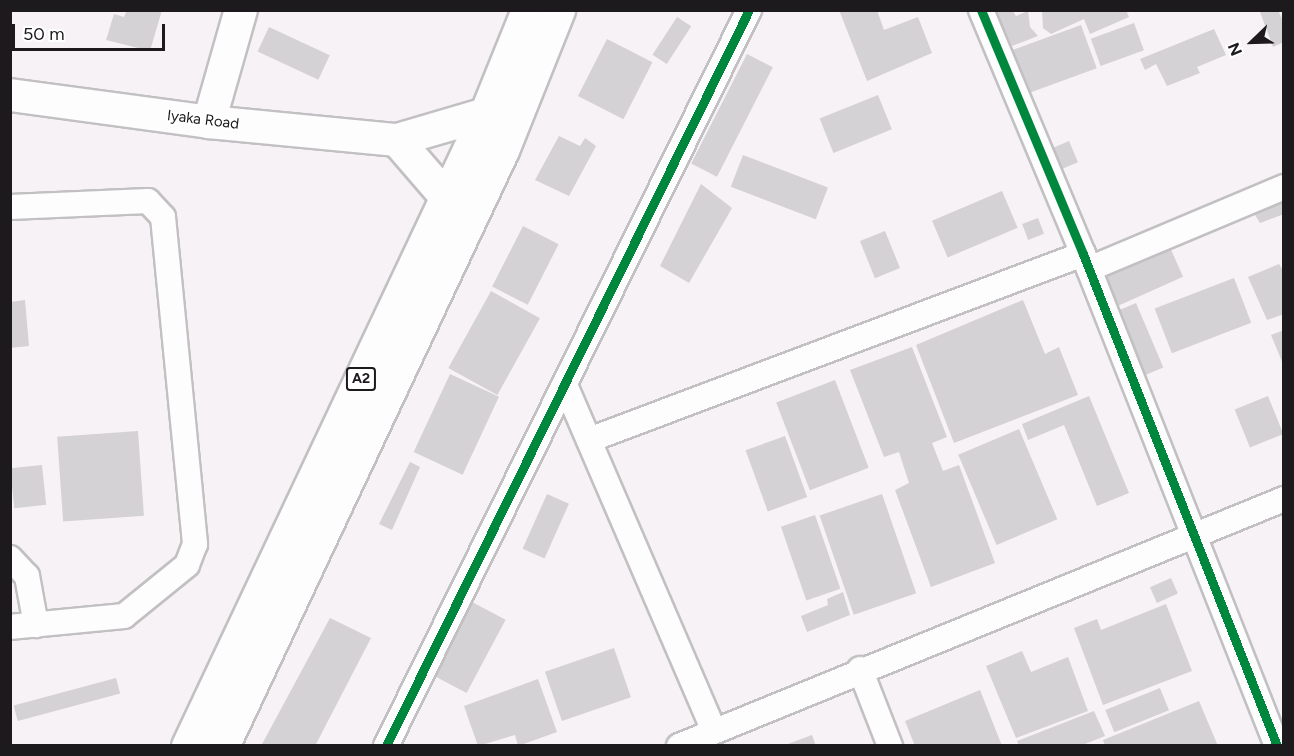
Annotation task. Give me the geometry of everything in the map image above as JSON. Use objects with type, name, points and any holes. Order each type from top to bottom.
[{"type":"highway","name":"A2","points":[[188,746],[486,114],[528,10]]},
{"type":"highway","name":"A2","points":[[222,746],[502,150],[558,10]]},
{"type":"main road","points":[[210,122],[241,10]]},
{"type":"main road","name":"Iyaka Road","points":[[10,95],[210,122],[397,140]]},
{"type":"main road","points":[[447,198],[397,140],[486,114]]},
{"type":"street","points":[[386,746],[749,10]]},
{"type":"street","points":[[981,10],[1086,261],[1277,746]]},
{"type":"street","points":[[589,440],[1086,261],[1284,187]]},
{"type":"street","points":[[10,207],[147,201],[163,217],[195,544],[187,565],[124,616],[10,627]]},
{"type":"street","points":[[565,385],[714,731]]},
{"type":"street","points":[[679,746],[860,669],[1284,499]]},
{"type":"street","points":[[10,558],[27,576],[36,626]]},
{"type":"street","points":[[860,669],[890,746]]},
{"type":"building","points":[[127,10],[162,10],[150,51],[106,40],[114,14],[124,17]]},
{"type":"building","points":[[839,10],[877,10],[884,30],[918,17],[932,53],[867,81]]},
{"type":"building","points":[[989,10],[1012,10],[1016,16],[1028,11],[1030,27],[1038,36],[1012,46],[1007,35],[1000,38]]},
{"type":"building","points":[[1042,10],[1126,10],[1129,17],[1090,34],[1084,19],[1051,34],[1043,28]]},
{"type":"building","points":[[1278,10],[1284,23],[1284,42],[1273,47],[1260,12]]},
{"type":"building","points":[[677,17],[691,26],[667,64],[652,55]]},
{"type":"building","points":[[1134,23],[1144,50],[1101,66],[1091,39]]},
{"type":"building","points":[[1081,25],[1097,68],[1023,95],[1008,52]]},
{"type":"building","points":[[269,27],[330,55],[318,80],[258,51]]},
{"type":"building","points":[[1214,29],[1226,55],[1197,67],[1200,73],[1167,86],[1156,64],[1145,70],[1140,59]]},
{"type":"building","points":[[607,39],[652,62],[623,119],[578,96]]},
{"type":"building","points":[[747,54],[773,67],[717,177],[691,164]]},
{"type":"building","points":[[878,95],[892,129],[833,153],[820,119]]},
{"type":"building","points":[[559,136],[580,146],[585,138],[596,146],[569,196],[535,180]]},
{"type":"building","points":[[1069,141],[1078,162],[1062,169],[1053,148]]},
{"type":"building","points":[[743,155],[828,188],[816,219],[731,187]]},
{"type":"building","points":[[701,184],[732,208],[689,283],[660,266]]},
{"type":"building","points":[[1002,191],[1018,228],[948,258],[932,221]]},
{"type":"building","points":[[1284,197],[1284,214],[1260,223],[1252,210]]},
{"type":"building","points":[[1038,218],[1044,234],[1028,240],[1022,224]]},
{"type":"building","points":[[523,226],[559,244],[528,305],[492,287]]},
{"type":"building","points":[[885,231],[900,268],[875,278],[860,241]]},
{"type":"building","points":[[1168,243],[1183,277],[1115,307],[1100,273]]},
{"type":"building","points":[[1279,264],[1284,272],[1284,314],[1267,320],[1248,277]]},
{"type":"building","points":[[1234,278],[1251,323],[1172,353],[1155,308]]},
{"type":"building","points":[[491,291],[540,318],[497,395],[448,368]]},
{"type":"building","points":[[25,300],[29,346],[10,348],[10,302]]},
{"type":"building","points":[[1023,300],[1045,354],[1059,347],[1078,395],[954,443],[916,345]]},
{"type":"building","points":[[1136,303],[1163,367],[1146,375],[1119,310]]},
{"type":"building","points":[[1284,330],[1284,364],[1283,364],[1271,335]]},
{"type":"building","points":[[912,347],[947,437],[932,443],[943,471],[959,465],[995,563],[931,587],[895,490],[909,483],[899,452],[884,457],[850,370]]},
{"type":"building","points":[[450,374],[499,397],[463,475],[414,452]]},
{"type":"building","points":[[835,380],[869,468],[810,490],[776,403]]},
{"type":"building","points":[[1089,396],[1129,493],[1097,506],[1064,425],[1028,440],[1022,424]]},
{"type":"building","points":[[1268,396],[1283,434],[1250,448],[1235,409]]},
{"type":"building","points":[[1019,429],[1057,519],[997,545],[958,455]]},
{"type":"building","points":[[138,431],[144,516],[63,521],[57,437]]},
{"type":"building","points":[[785,436],[807,497],[768,511],[746,450]]},
{"type":"building","points":[[410,462],[420,467],[392,530],[379,524]]},
{"type":"building","points":[[42,465],[46,505],[14,508],[10,468]]},
{"type":"building","points":[[547,494],[569,504],[545,559],[523,549]]},
{"type":"building","points":[[882,494],[916,593],[854,615],[820,515]]},
{"type":"building","points":[[815,515],[840,589],[806,600],[781,527]]},
{"type":"building","points":[[1171,578],[1178,594],[1157,603],[1150,587]]},
{"type":"building","points":[[843,592],[850,615],[807,632],[801,616],[828,605],[827,599]]},
{"type":"building","points":[[472,602],[506,620],[467,693],[433,675]]},
{"type":"building","points":[[1166,604],[1192,671],[1103,705],[1074,628],[1097,619],[1101,630]]},
{"type":"building","points":[[330,618],[371,638],[315,746],[261,746]]},
{"type":"building","points":[[614,648],[631,697],[562,721],[545,672]]},
{"type":"building","points":[[1022,651],[1031,672],[1068,657],[1088,711],[1016,738],[986,666]]},
{"type":"building","points":[[116,678],[120,693],[18,721],[14,705]]},
{"type":"building","points":[[538,679],[557,732],[518,746],[515,735],[478,746],[464,706]]},
{"type":"building","points":[[1160,688],[1169,710],[1114,732],[1105,710]]},
{"type":"building","points":[[980,690],[1002,746],[915,746],[905,721]]},
{"type":"building","points":[[1199,701],[1218,746],[1105,746],[1103,740]]},
{"type":"building","points":[[1094,711],[1105,736],[1080,746],[1019,746],[1017,741]]},
{"type":"building","points":[[812,735],[816,746],[785,746],[785,745]]},
{"type":"cycle path","points":[[386,746],[749,10]]},
{"type":"cycle path","points":[[981,10],[1083,254],[1277,746]]}]
